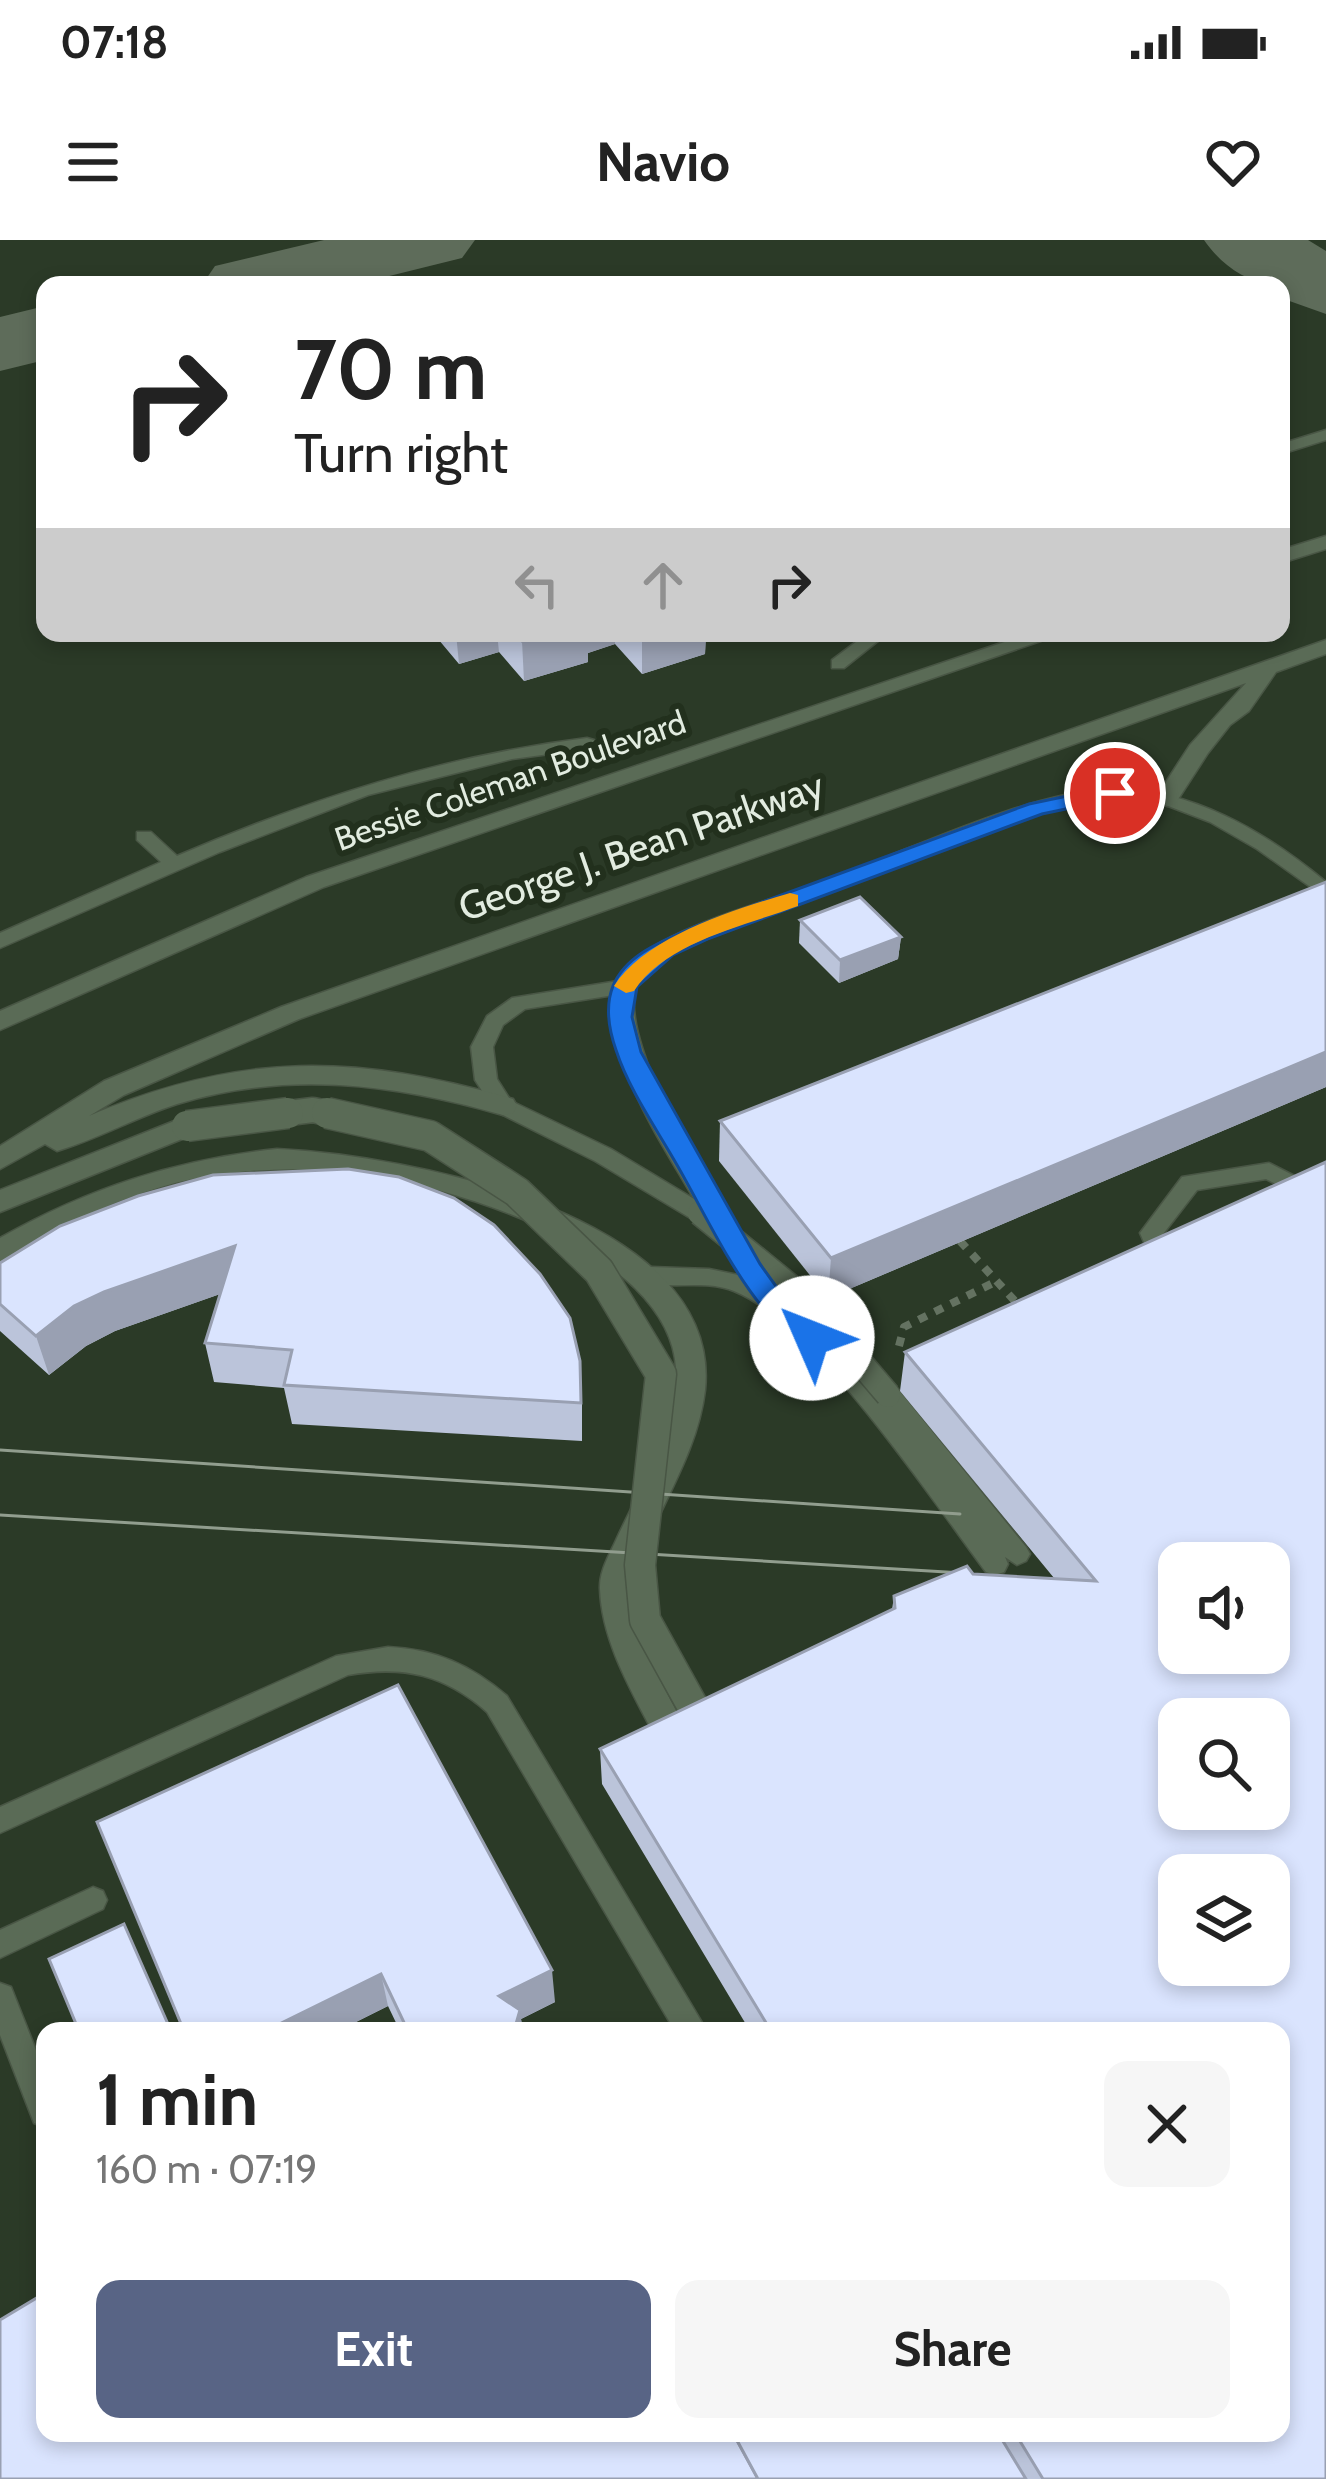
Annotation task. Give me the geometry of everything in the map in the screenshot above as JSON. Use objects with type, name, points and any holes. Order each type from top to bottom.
[{"type":"street","points":[[1290,554],[1326,542]]},
{"type":"street","name":"Bessie Coleman Boulevard","points":[[0,1021],[336,874],[1026,642]]},
{"type":"street","name":"George J. Bean Parkway","points":[[0,1163],[115,1088],[290,1013],[1326,646]]},
{"type":"street","points":[[1167,799],[1210,735],[1241,706],[1269,667]]},
{"type":"street","points":[[0,1163],[142,1106],[244,1075],[336,1070],[442,1086],[514,1111]]},
{"type":"street","points":[[0,1202],[187,1126],[314,1110],[430,1136],[517,1192],[599,1271],[661,1374],[640,1565],[645,1619],[708,1733]]},
{"type":"street","points":[[0,1251],[62,1214],[182,1171],[284,1158],[349,1159],[414,1172],[520,1207],[615,1252],[651,1276],[688,1344],[692,1391],[616,1582],[624,1637],[678,1747]]},
{"type":"lane","points":[[1290,446],[1326,435]]},
{"type":"lane","points":[[838,664],[867,642]]},
{"type":"lane","points":[[0,941],[266,828],[475,756],[586,744]]},
{"type":"lane","points":[[774,1303],[728,1235],[628,1052],[620,1017],[625,987],[636,971],[664,949],[1037,809],[1115,793],[1167,799],[1266,847],[1326,892]]},
{"type":"lane","points":[[144,836],[176,865]]},
{"type":"lane","points":[[625,987],[519,1004],[494,1021],[482,1047],[486,1080],[514,1111],[603,1155],[700,1213],[808,1301],[879,1400],[1006,1559]]},
{"type":"lane","points":[[1175,1292],[1151,1232],[1190,1184],[1269,1171],[1326,1202]]},
{"type":"lane","points":[[651,1276],[709,1278],[743,1285],[774,1303],[879,1400]]},
{"type":"lane","points":[[0,1820],[345,1664],[404,1657],[443,1666],[497,1704],[687,2022]]},
{"type":"lane","points":[[0,1944],[93,1900]]},
{"type":"lane","points":[[0,1997],[36,2089]]},
{"type":"path","points":[[960,1241],[1025,1313]]},
{"type":"path","points":[[879,1400],[904,1327],[997,1281]]},
{"type":"building","points":[[1326,882],[1326,1052],[831,1258],[720,1121]]},
{"type":"building","points":[[860,897],[901,937],[840,960],[800,920]]},
{"type":"building","points":[[1326,1162],[1326,2479],[1043,2479],[1020,2442],[1290,2442],[1290,2022],[766,2022],[600,1749],[895,1608],[894,1596],[967,1566],[973,1574],[1096,1581],[905,1352]]},
{"type":"building","points":[[348,1169],[399,1177],[454,1198],[494,1225],[540,1274],[570,1318],[580,1361],[581,1403],[284,1385],[292,1350],[205,1343],[235,1246],[104,1292],[74,1306],[36,1336],[0,1304],[0,1263],[60,1226],[138,1196],[213,1175]]},
{"type":"building","points":[[398,1685],[552,1970],[499,1996],[520,2010],[517,2022],[404,2022],[381,1974],[283,2022],[180,2022],[97,1822]]},
{"type":"building","points":[[124,1924],[167,2022],[75,2022],[49,1959]]},
{"type":"building","points":[[36,2298],[36,2442],[738,2442],[758,2479],[0,2479],[0,2320]]},
{"type":"building","points":[[738,2442],[1003,2442],[1026,2479],[758,2479]]},
{"type":"taxiway","points":[[283,276],[432,240]]},
{"type":"taxiway","points":[[1247,240],[1326,288]]},
{"type":"taxiway","points":[[0,344],[36,335]]},
{"type":"tram line","points":[[0,1450],[960,1514]]},
{"type":"tram line","points":[[0,1515],[963,1573]]},
{"type":"slow traffic","points":[[626,986],[636,971],[664,949],[790,901]]},
{"type":"route","points":[[812,1338],[774,1303],[750,1270],[646,1089],[628,1052],[620,1017],[625,987],[636,971],[664,949],[702,933],[1037,809],[1115,793]]}]
